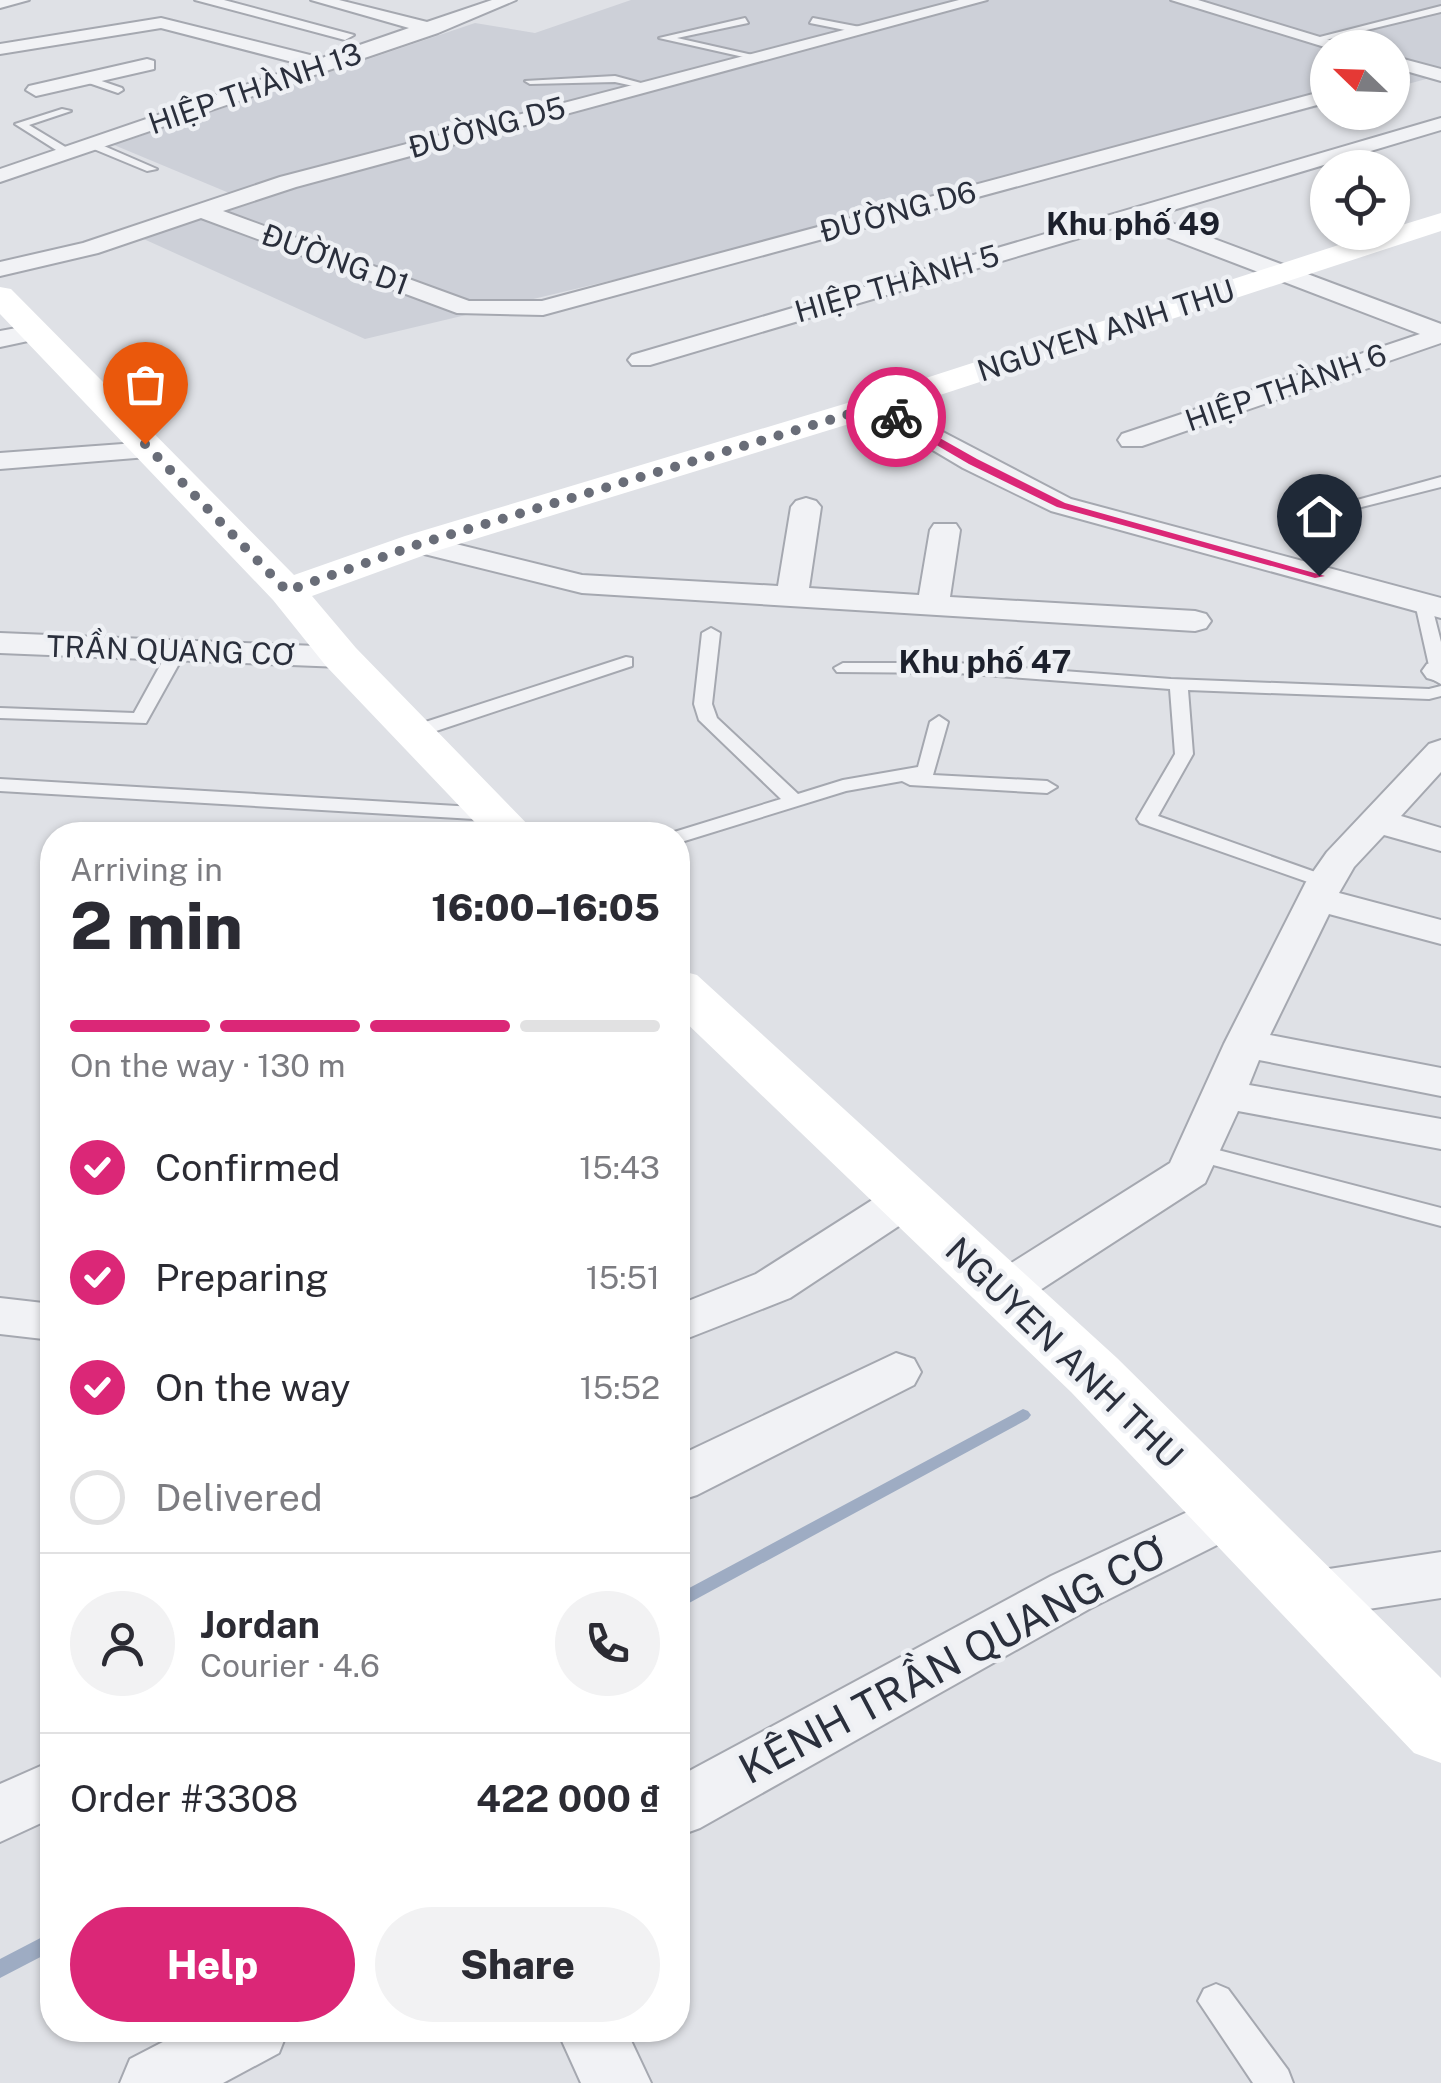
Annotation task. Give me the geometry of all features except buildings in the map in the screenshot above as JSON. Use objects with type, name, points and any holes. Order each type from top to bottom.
[{"type":"main road","name":"NGUYEN ANH THU","points":[[287,591],[419,544],[876,406],[1441,222]]},
{"type":"main road","points":[[0,296],[16,336],[150,450],[287,591],[342,657],[500,822]]},
{"type":"main road","name":"NGUYEN ANH THU","points":[[690,1003],[1094,1375],[1441,1728]]},
{"type":"street","points":[[0,3],[21,0]]},
{"type":"street","points":[[203,0],[345,35]]},
{"type":"street","points":[[320,0],[432,29]]},
{"type":"street","name":"HIỆP THÀNH 13","points":[[0,176],[508,0]]},
{"type":"street","name":"ĐƯỜNG D5","points":[[0,269],[90,248],[288,182],[979,0]]},
{"type":"street","points":[[1179,0],[1310,37]]},
{"type":"street","points":[[93,14],[169,3]]},
{"type":"street","points":[[434,6],[470,15]]},
{"type":"street","points":[[0,49],[161,23],[270,48],[228,59]]},
{"type":"street","points":[[107,32],[161,50]]},
{"type":"street","points":[[26,44],[115,82],[147,65]]},
{"type":"street","points":[[260,51],[326,64]]},
{"type":"street","points":[[1410,65],[1436,71]]},
{"type":"street","points":[[36,90],[75,66]]},
{"type":"street","points":[[1410,76],[1436,71]]},
{"type":"street","name":"ĐƯỜNG D6","points":[[466,308],[543,308],[1310,100]]},
{"type":"street","name":"HIỆP THÀNH 5","points":[[642,360],[1441,124]]},
{"type":"street","name":"ĐƯỜNG D1","points":[[205,212],[466,308]]},
{"type":"street","points":[[1130,216],[1441,334]]},
{"type":"street","name":"HIỆP THÀNH 6","points":[[1132,440],[1441,334]]},
{"type":"street","points":[[876,406],[973,462],[1061,505],[1432,606]]},
{"type":"street","points":[[0,462],[150,450]]},
{"type":"street","points":[[792,596],[806,507]]},
{"type":"street","points":[[933,604],[945,530]]},
{"type":"street","points":[[419,544],[582,584],[1195,621]]},
{"type":"street","name":"TRẦN QUANG CƠ","points":[[0,643],[176,654],[342,657]]},
{"type":"street","points":[[1003,1292],[1189,1172],[1245,1044],[1321,891],[1340,860],[1441,751]]},
{"type":"street","points":[[1378,821],[1441,840]]},
{"type":"street","points":[[1321,891],[1441,932]]},
{"type":"street","points":[[1245,1044],[1441,1082]]},
{"type":"street","points":[[1222,1094],[1441,1134]]},
{"type":"street","points":[[690,1319],[773,1286],[904,1201]]},
{"type":"street","points":[[0,1316],[40,1321]]},
{"type":"street","points":[[690,1474],[896,1372]]},
{"type":"street","name":"KÊNH TRẦN QUANG CƠ","points":[[690,1801],[1071,1592],[1230,1514]]},
{"type":"street","points":[[1309,1595],[1441,1575]]},
{"type":"street","points":[[0,1814],[40,1794]]},
{"type":"street","points":[[154,2083],[232,2042]]},
{"type":"street","points":[[596,2042],[617,2083]]},
{"type":"lane","points":[[1354,30],[1441,9]]},
{"type":"lane","points":[[813,20],[860,30]]},
{"type":"lane","points":[[746,21],[664,38],[754,58]]},
{"type":"lane","points":[[530,81],[615,79],[648,86]]},
{"type":"lane","points":[[66,112],[20,124],[68,153]]},
{"type":"lane","points":[[93,145],[151,169]]},
{"type":"lane","points":[[1314,514],[1441,482]]},
{"type":"lane","points":[[843,668],[957,668],[1178,684],[1429,694],[1440,678],[1432,606]]},
{"type":"lane","points":[[710,633],[703,704],[708,720],[793,800]]},
{"type":"lane","points":[[0,714],[140,718],[176,654]]},
{"type":"lane","points":[[414,732],[626,662]]},
{"type":"lane","points":[[1178,684],[1184,754],[1147,819],[1321,891]]},
{"type":"lane","points":[[690,833],[876,778],[926,771],[939,722]]},
{"type":"lane","points":[[876,778],[1047,786]]},
{"type":"lane","points":[[0,786],[476,822]]},
{"type":"lane","points":[[1196,1152],[1441,1216]]},
{"type":"lane","points":[[1216,2002],[1275,2083]]},
{"type":"shaded area","points":[[631,0],[1441,0],[1441,75],[1410,83],[1410,30],[1310,30],[1310,109],[1092,166],[365,339],[137,236],[246,200],[114,145],[475,23],[535,33]]},
{"type":"waterway","points":[[690,1595],[1023,1415]]},
{"type":"waterway","points":[[0,1969],[40,1947]]},
{"type":"way so far","points":[[145,444],[287,591],[419,544],[876,406],[896,417]]},
{"type":"district","name":"Khu phố 49","points":[[1133,224]]},
{"type":"district","name":"Khu phố 47","points":[[985,662]]},
{"type":"route","points":[[896,417],[973,462],[1061,505],[1319,576]]}]
